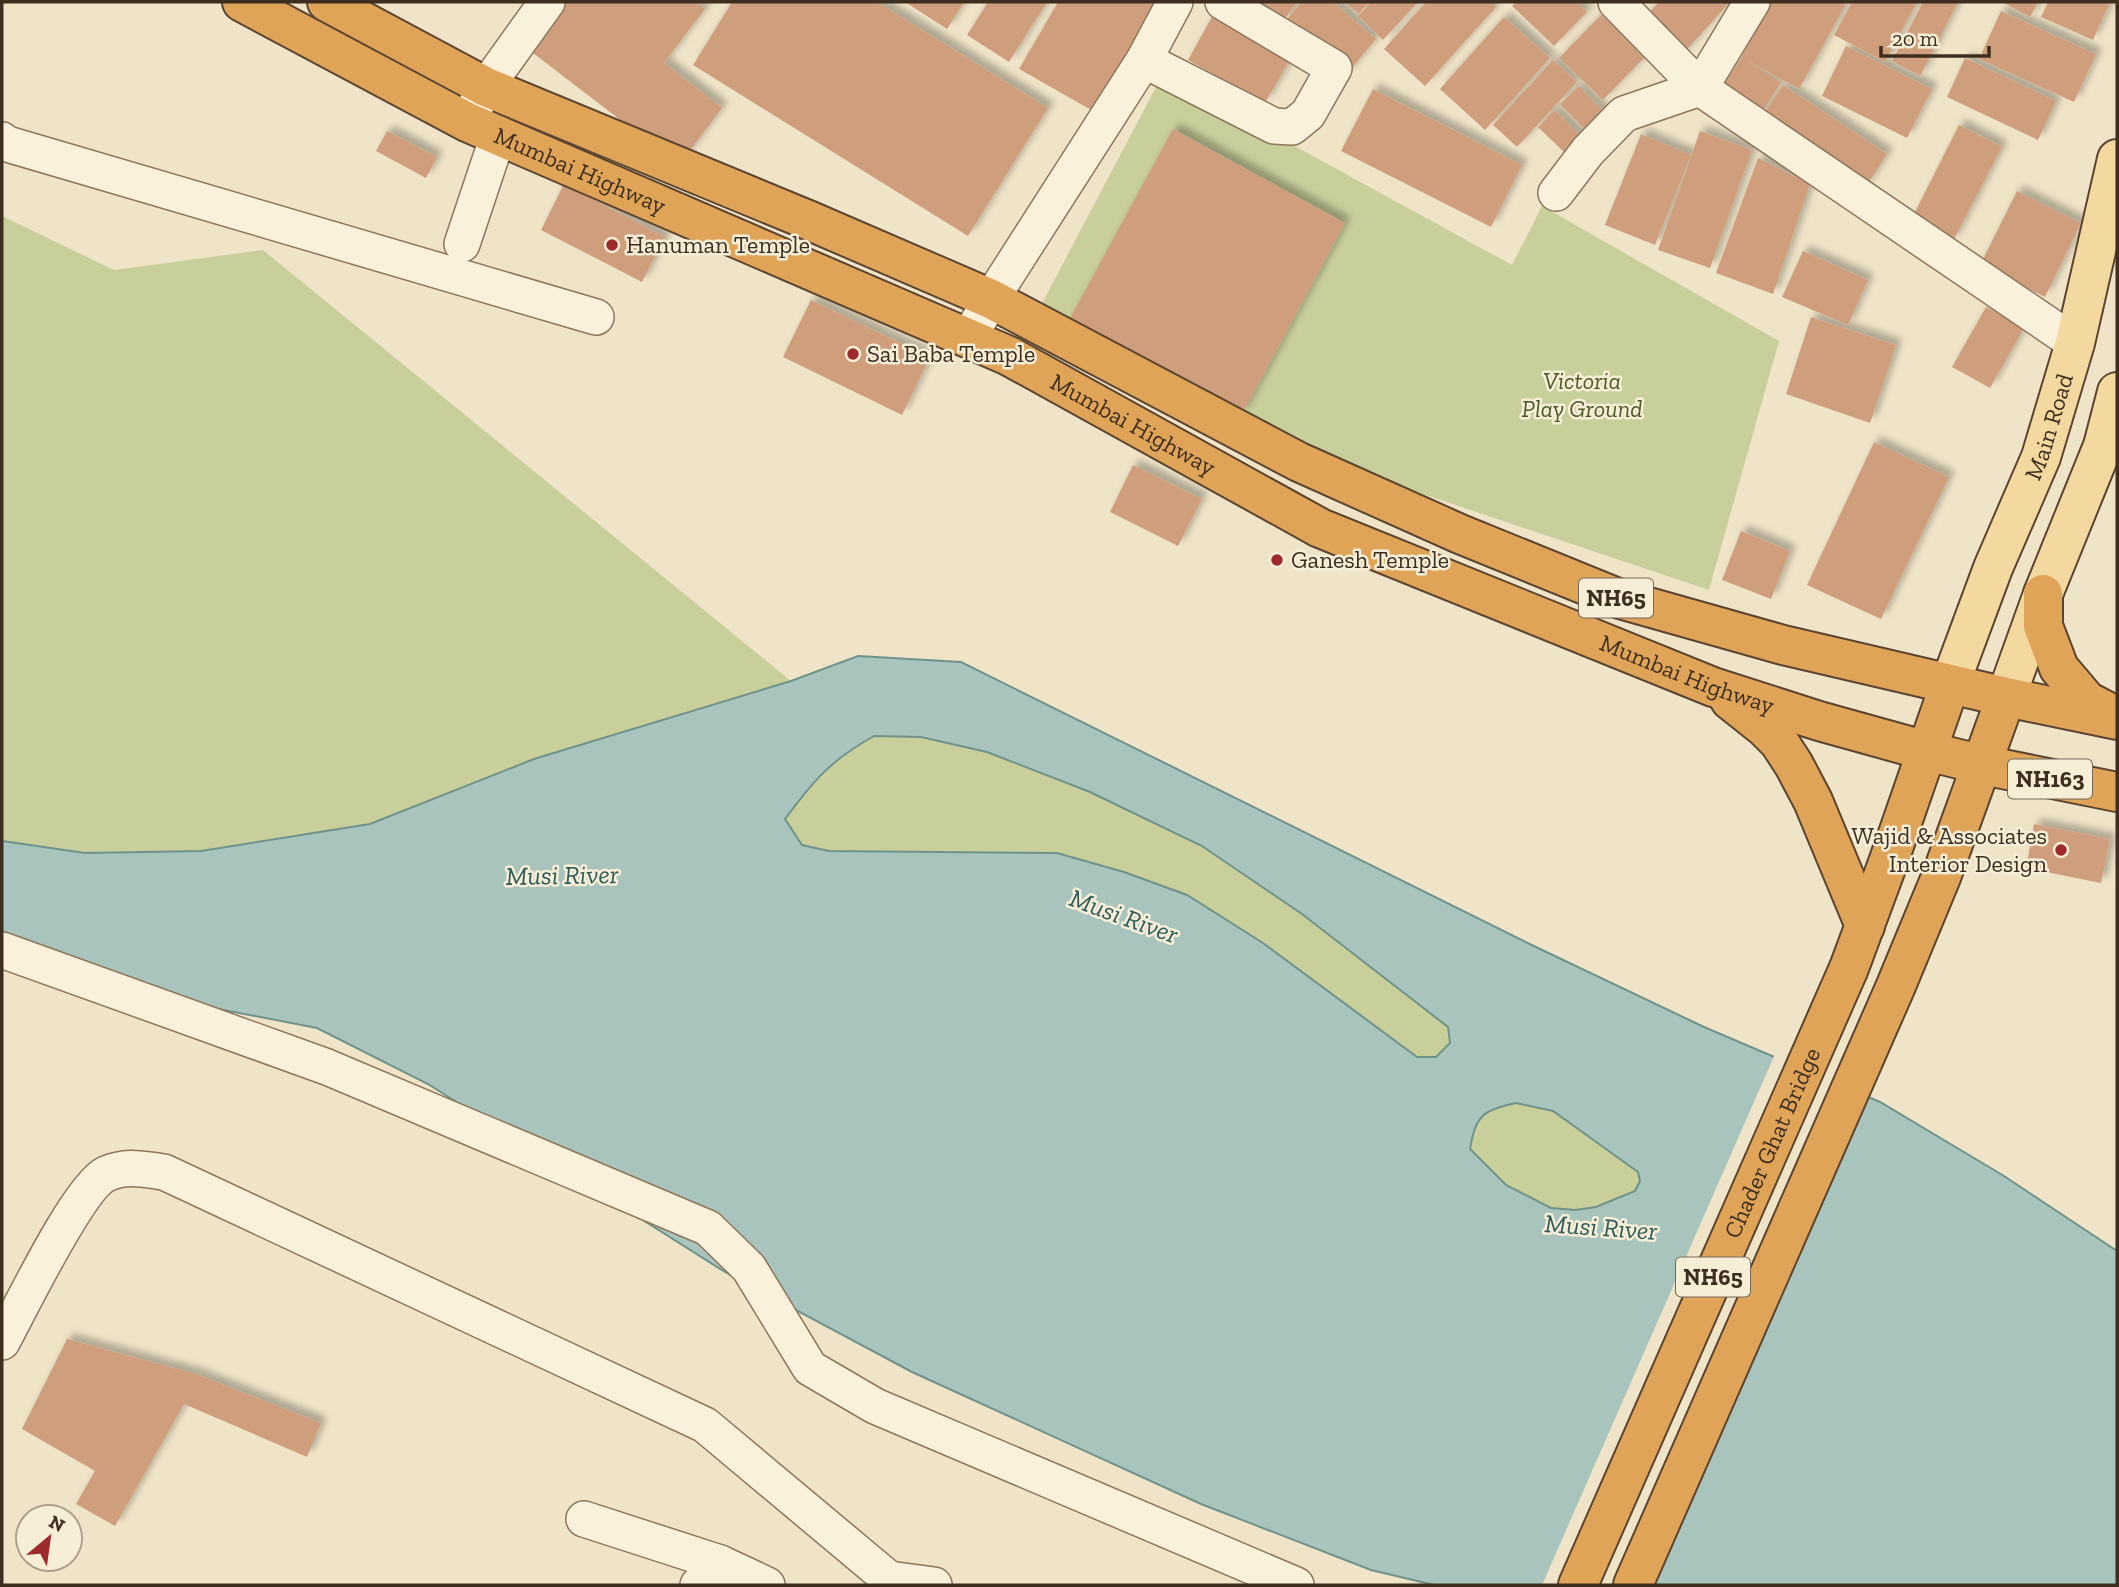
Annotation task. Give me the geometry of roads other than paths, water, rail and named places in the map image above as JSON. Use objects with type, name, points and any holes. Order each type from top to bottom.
[{"type":"highway","name":"Mumbai Highway","points":[[242,2],[482,129],[1009,356],[1320,528],[1713,687],[1819,721],[1927,751]]},
{"type":"highway","name":"Mumbai Highway","points":[[327,2],[486,87],[991,299],[1299,462],[1460,534],[1608,594],[1783,645],[1950,684]]},
{"type":"highway","points":[[2043,594],[2043,626],[2059,667],[2087,701],[2117,719]]},
{"type":"highway","name":"NH65","points":[[1865,926],[1950,684],[2117,719]]},
{"type":"highway","name":"NH65","points":[[1713,687],[1764,727],[1779,742],[1794,765],[1813,801],[1865,926]]},
{"type":"highway","name":"NH65","points":[[1983,765],[2006,697]]},
{"type":"highway","name":"NH163","points":[[1927,751],[2117,792]]},
{"type":"highway","name":"Chader Ghat Bridge","points":[[1633,1585],[1895,988],[1983,765]]},
{"type":"highway","name":"Chader Ghat Bridge","points":[[1578,1585],[1849,968],[1865,926]]},
{"type":"main road","name":"Main Road","points":[[1950,684],[1993,568],[2041,457],[2075,343],[2117,159]]},
{"type":"main road","points":[[2006,697],[2043,594],[2104,446],[2117,392]]},
{"type":"street","points":[[462,244],[482,129],[486,87],[547,2]]},
{"type":"street","points":[[968,339],[1144,60],[1175,2]]},
{"type":"street","points":[[1144,60],[1274,126],[1292,127],[1308,114],[1334,68],[1223,2]]},
{"type":"street","points":[[1616,2],[1700,88],[2075,343]]},
{"type":"street","points":[[1556,193],[1588,151],[1624,114],[1700,88],[1752,2]]},
{"type":"street","points":[[2,141],[596,317]]},
{"type":"street","points":[[2,950],[327,1067],[708,1228],[749,1268],[810,1368],[875,1406],[1296,1585]]},
{"type":"street","points":[[2,1342],[76,1206],[103,1175],[128,1167],[163,1172],[705,1425],[888,1579],[934,1585]]},
{"type":"street","points":[[584,1519],[709,1574],[767,1585]]},
{"type":"water","name":"Musi River","points":[[858,656],[961,662],[1538,948],[1704,1027],[1880,1102],[2004,1176],[2117,1251],[2117,1585],[1434,1585],[1371,1570],[1201,1504],[912,1372],[725,1272],[428,1084],[317,1028],[89,984],[2,961],[2,841],[85,853],[201,851],[370,824],[534,759],[791,681]],"holes":[[[874,736],[921,737],[987,752],[1090,792],[1202,846],[1302,914],[1448,1027],[1450,1043],[1436,1057],[1417,1057],[1263,943],[1187,895],[1124,872],[1057,853],[829,851],[802,845],[785,819],[824,772]],[[1516,1103],[1553,1111],[1638,1172],[1640,1181],[1635,1191],[1596,1207],[1575,1210],[1551,1208],[1506,1185],[1470,1149],[1475,1129],[1483,1116],[1495,1109]]]},
{"type":"place","name":"Hanuman Temple","points":[[612,245]]},
{"type":"place","name":"Sai Baba Temple","points":[[853,354]]},
{"type":"place","name":"Ganesh Temple","points":[[1277,560]]},
{"type":"place","name":"Wajid & Associates Interior Design","points":[[2061,850]]},
{"type":"park label","name":"Victoria Play Ground","points":[[1582,395]]}]
